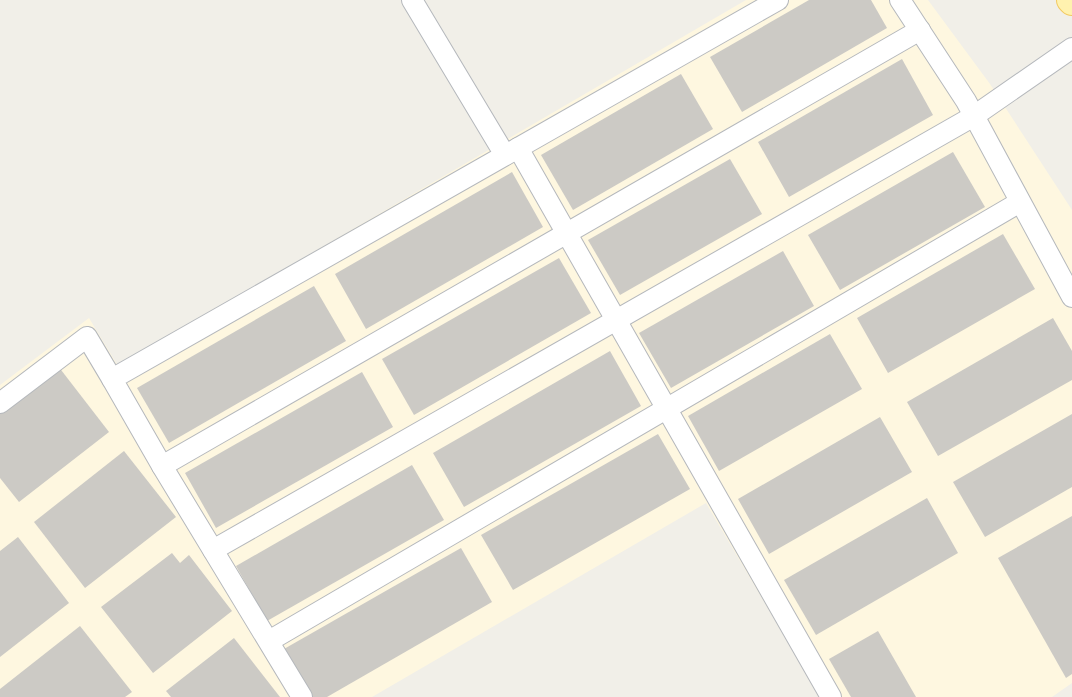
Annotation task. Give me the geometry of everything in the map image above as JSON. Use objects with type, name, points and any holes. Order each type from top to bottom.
[{"type":"street","points":[[412,0],[566,233],[831,697]]},
{"type":"street","points":[[112,380],[778,0]]},
{"type":"street","points":[[900,0],[974,116],[1072,297]]},
{"type":"street","points":[[162,466],[920,30]]},
{"type":"street","points":[[213,550],[974,116],[1072,48]]},
{"type":"street","points":[[269,641],[1020,202]]},
{"type":"street","points":[[0,403],[87,336],[162,466],[302,697]]},
{"type":"shaded area","points":[[746,0],[928,0],[990,84],[1072,210],[1072,683],[1052,697],[820,697],[706,503],[372,697],[0,697],[0,385],[89,318],[118,366]]},
{"type":"building","points":[[809,0],[871,0],[887,28],[742,112],[710,57]]},
{"type":"building","points":[[902,59],[933,115],[789,197],[758,142]]},
{"type":"building","points":[[681,74],[713,129],[573,210],[541,155]]},
{"type":"building","points":[[953,152],[985,207],[840,290],[808,235]]},
{"type":"building","points":[[730,159],[762,214],[620,295],[588,240]]},
{"type":"building","points":[[512,172],[543,227],[366,329],[335,274]]},
{"type":"building","points":[[1003,234],[1035,289],[888,373],[857,318]]},
{"type":"building","points":[[783,251],[814,306],[671,388],[639,333]]},
{"type":"building","points":[[559,258],[591,313],[414,415],[382,359]]},
{"type":"building","points":[[314,286],[346,341],[169,443],[137,388]]},
{"type":"building","points":[[1053,318],[1072,351],[1072,380],[938,456],[907,402]]},
{"type":"building","points":[[830,334],[862,389],[719,471],[688,416]]},
{"type":"building","points":[[610,351],[641,406],[464,507],[433,453]]},
{"type":"building","points":[[58,366],[109,432],[19,502],[0,478],[0,411]]},
{"type":"building","points":[[362,372],[393,427],[216,528],[185,473]]},
{"type":"building","points":[[1072,414],[1072,487],[985,537],[953,482]]},
{"type":"building","points":[[880,417],[912,472],[769,554],[738,499]]},
{"type":"building","points":[[658,434],[690,489],[513,590],[481,535]]},
{"type":"building","points":[[124,451],[176,517],[85,588],[34,522]]},
{"type":"building","points":[[412,465],[444,520],[267,621],[236,566]]},
{"type":"building","points":[[927,498],[958,553],[816,635],[784,580]]},
{"type":"building","points":[[1072,516],[1072,674],[1066,678],[998,558]]},
{"type":"building","points":[[18,537],[69,603],[0,657],[0,551]]},
{"type":"building","points":[[461,548],[492,602],[327,697],[312,697],[284,649]]},
{"type":"building","points":[[172,553],[180,563],[189,555],[232,611],[153,673],[101,607]]},
{"type":"building","points":[[80,626],[132,692],[125,697],[0,697],[0,689]]},
{"type":"building","points":[[878,631],[916,697],[851,697],[829,659]]},
{"type":"building","points":[[234,638],[280,697],[171,697],[166,691]]}]
